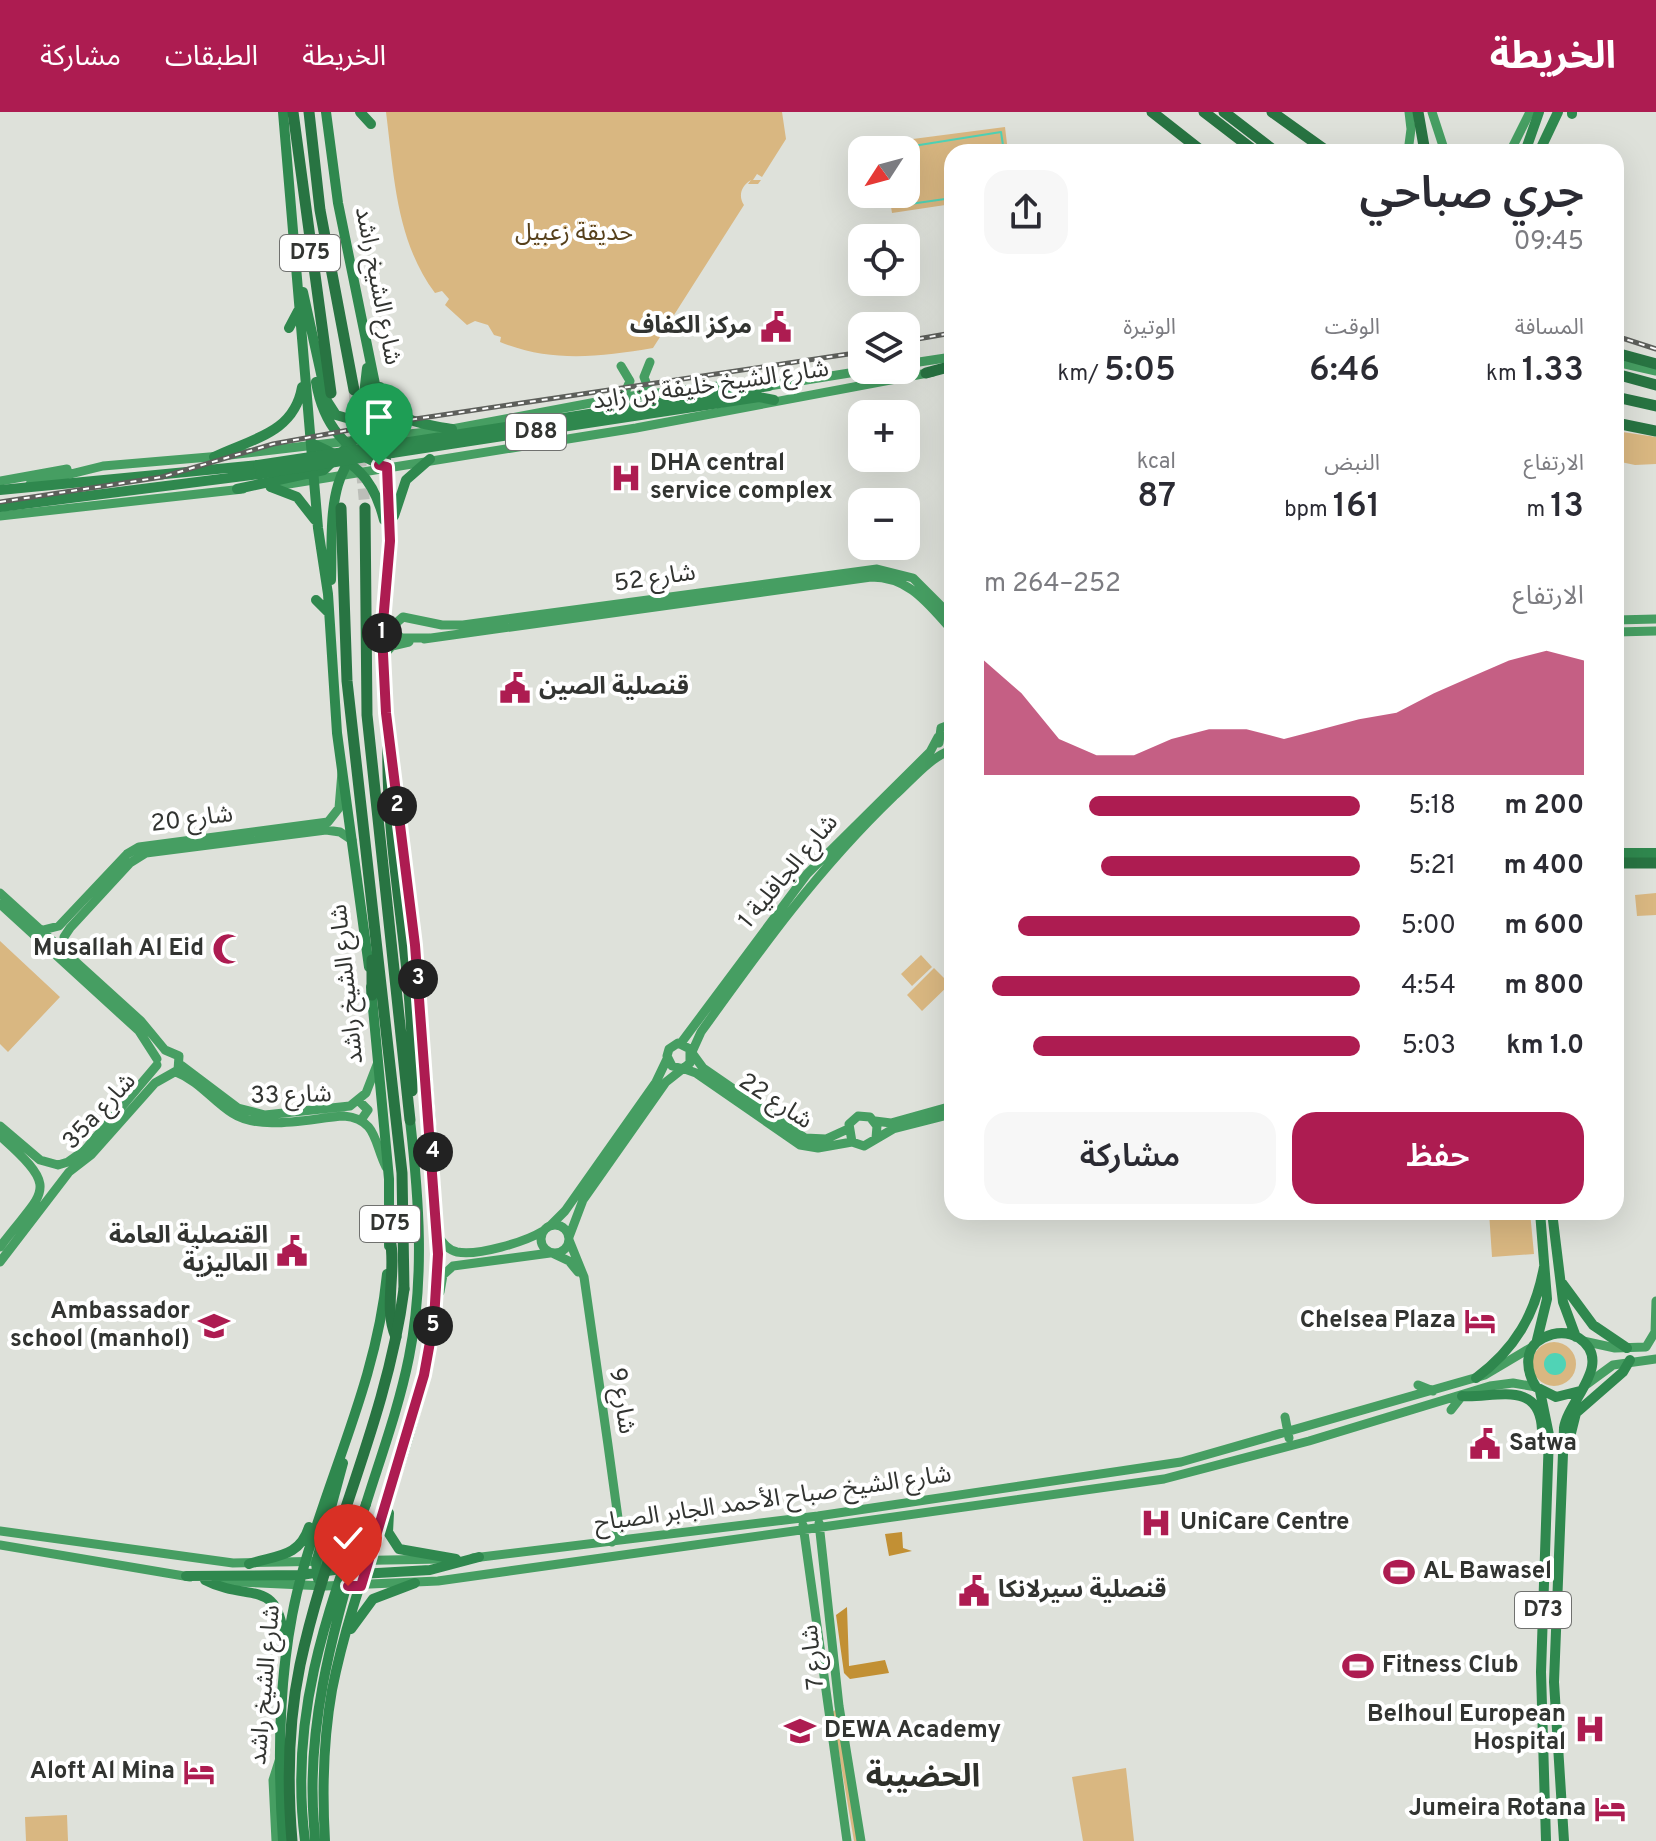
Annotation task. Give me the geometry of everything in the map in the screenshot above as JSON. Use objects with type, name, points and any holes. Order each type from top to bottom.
[{"type":"highway","name":"D75","points":[[293,112],[331,393]]},
{"type":"highway","name":"شارع الشيخ راشد","points":[[309,112],[320,210],[354,390]]},
{"type":"highway","points":[[1152,112],[1193,144]]},
{"type":"highway","points":[[1204,112],[1246,144]]},
{"type":"highway","points":[[1224,112],[1266,144]]},
{"type":"highway","points":[[1233,112],[1275,144]]},
{"type":"highway","points":[[1262,112],[1305,144]]},
{"type":"highway","points":[[1272,112],[1317,144]]},
{"type":"highway","points":[[1418,112],[1424,144]]},
{"type":"highway","points":[[1624,355],[1656,364]]},
{"type":"highway","points":[[926,373],[944,370]]},
{"type":"highway","points":[[1624,376],[1656,385]]},
{"type":"highway","points":[[1624,383],[1656,391]]},
{"type":"highway","points":[[1624,399],[1656,406]]},
{"type":"highway","points":[[1624,425],[1656,431]]},
{"type":"highway","name":"شارع الشيخ راشد","points":[[292,1841],[289,1749],[301,1663],[375,1427],[404,1289],[404,1208],[397,1120],[347,681],[341,508]]},
{"type":"highway","name":"شارع الشيخ راشد","points":[[365,508],[367,715],[410,1120]]},
{"type":"highway","points":[[388,741],[388,792],[412,1054],[410,1120]]},
{"type":"highway","points":[[1624,863],[1656,863]]},
{"type":"highway","points":[[372,995],[373,912]]},
{"type":"highway","points":[[390,1239],[393,1270],[391,1313],[396,1337]]},
{"type":"main road","name":"شارع الشيخ راشد","points":[[280,112],[299,284],[304,370],[318,528],[328,594],[342,772],[372,995],[389,1171],[390,1239],[375,1348],[326,1498],[316,1573],[300,1581],[287,1654],[280,1758],[283,1841]]},
{"type":"main road","name":"شارع الشيخ راشد","points":[[325,1841],[323,1768],[333,1689],[421,1388],[435,1306],[438,1236],[413,928],[388,741],[382,657],[390,541],[387,467],[369,350],[341,219],[326,112]]},
{"type":"main road","points":[[330,140],[335,112]]},
{"type":"main road","points":[[360,112],[371,124]]},
{"type":"main road","points":[[1408,144],[1409,112]]},
{"type":"main road","points":[[1432,112],[1442,144]]},
{"type":"main road","points":[[1514,144],[1530,112]]},
{"type":"main road","points":[[1528,144],[1539,112]]},
{"type":"main road","points":[[1543,144],[1558,112]]},
{"type":"main road","points":[[299,284],[328,405],[336,415],[348,419],[357,413],[363,403],[369,350]]},
{"type":"main road","points":[[289,328],[299,309]]},
{"type":"main road","points":[[315,345],[314,363],[321,404],[329,425],[349,446],[387,467]]},
{"type":"main road","points":[[369,350],[381,391],[396,413],[412,422],[452,429]]},
{"type":"main road","points":[[920,362],[944,358]]},
{"type":"main road","points":[[650,362],[644,377],[650,393]]},
{"type":"main road","points":[[1624,364],[1656,371]]},
{"type":"main road","points":[[621,366],[630,381],[623,397]]},
{"type":"main road","points":[[214,457],[265,436],[286,422],[298,403],[304,370]]},
{"type":"main road","name":"شارع الشيخ خليفة بن زايد","points":[[679,405],[848,373]]},
{"type":"main road","name":"شارع الشيخ خليفة بن زايد","points":[[0,507],[679,405],[759,397],[774,400],[926,373]]},
{"type":"main road","points":[[328,594],[333,508],[342,476],[343,459],[371,412],[373,380]]},
{"type":"main road","points":[[358,438],[452,429],[650,393],[756,382],[769,386]]},
{"type":"main road","points":[[0,516],[342,476],[430,459],[636,428],[774,400]]},
{"type":"main road","points":[[0,481],[311,443],[349,446],[383,436]]},
{"type":"main road","points":[[311,443],[343,459],[362,473],[378,496],[390,541]]},
{"type":"main road","points":[[237,489],[271,487],[314,478],[343,459]]},
{"type":"main road","points":[[390,541],[403,485],[430,459]]},
{"type":"main road","points":[[24,487],[90,469]]},
{"type":"main road","name":"شارع الشيخ خليفة بن زايد","points":[[0,490],[180,480]]},
{"type":"main road","points":[[271,487],[303,502],[318,528]]},
{"type":"main road","points":[[110,509],[120,501]]},
{"type":"main road","name":"شارع 52","points":[[429,638],[401,638],[395,632],[395,624],[403,617],[442,625],[463,625],[877,569],[913,578],[944,609]]},
{"type":"main road","name":"شارع 52","points":[[382,657],[396,644],[429,638],[871,577],[886,577],[912,588],[944,622]]},
{"type":"main road","points":[[316,600],[329,613]]},
{"type":"main road","points":[[1624,620],[1656,619]]},
{"type":"main road","points":[[1624,632],[1656,631]]},
{"type":"main road","name":"شارع الجافلية 1","points":[[681,1043],[807,874],[930,752],[944,727]]},
{"type":"main road","points":[[938,737],[944,747]]},
{"type":"main road","name":"شارع الجافلية 1","points":[[692,1053],[701,1032],[816,876],[899,791],[944,754]]},
{"type":"main road","name":"شارع 20","points":[[39,931],[59,926],[127,854],[139,847],[328,822],[339,808],[342,772]]},
{"type":"main road","name":"شارع 20","points":[[64,953],[64,937],[70,928],[133,859],[146,853],[326,830],[337,831],[352,840]]},
{"type":"main road","points":[[1624,853],[1656,853]]},
{"type":"main road","points":[[0,893],[141,1021],[165,1050],[177,1053],[174,1070],[157,1062],[139,1031],[0,904]]},
{"type":"main road","points":[[435,1306],[443,1275],[453,1266],[551,1253],[564,1250],[579,1205],[662,1087],[690,1063],[692,1053],[681,1043],[669,1049],[656,1082],[565,1211],[547,1229],[542,1244],[551,1253],[572,1264],[583,1283]]},
{"type":"main road","name":"35a شارع","points":[[40,1179],[53,1165],[82,1154],[165,1050]]},
{"type":"main road","name":"شارع 22","points":[[692,1053],[703,1068],[805,1138],[826,1139],[848,1129]]},
{"type":"main road","points":[[667,1059],[681,1068]]},
{"type":"main road","name":"شارع 33","points":[[174,1070],[243,1110],[265,1115],[345,1107],[359,1101],[369,1089],[378,1062]]},
{"type":"main road","name":"شارع 22","points":[[681,1068],[696,1073],[800,1145],[818,1148],[852,1142]]},
{"type":"main road","name":"35a شارع","points":[[53,1190],[62,1186],[65,1177],[91,1155],[174,1070]]},
{"type":"main road","name":"شارع 33","points":[[174,1070],[196,1082],[229,1111],[251,1121],[344,1116],[361,1120],[375,1134],[389,1171]]},
{"type":"main road","points":[[359,1101],[368,1110],[361,1120]]},
{"type":"main road","points":[[304,1113],[309,1102]]},
{"type":"main road","points":[[944,1108],[891,1123],[858,1116],[848,1129],[852,1142],[864,1146],[893,1129],[944,1116]]},
{"type":"main road","points":[[305,1841],[301,1760],[311,1676],[325,1620],[366,1504],[406,1374],[419,1289],[418,1209],[410,1120]]},
{"type":"main road","points":[[875,1121],[876,1138]]},
{"type":"main road","points":[[0,1126],[65,1177]]},
{"type":"main road","points":[[0,1136],[53,1190],[0,1262]]},
{"type":"main road","points":[[0,1247],[37,1203],[40,1179]]},
{"type":"main road","points":[[1541,1220],[1546,1308],[1527,1368],[1538,1389],[1556,1397],[1584,1388],[1607,1367],[1630,1360],[1656,1359]]},
{"type":"main road","points":[[1554,1220],[1565,1312],[1590,1353],[1593,1367],[1584,1388]]},
{"type":"main road","points":[[438,1236],[449,1249],[461,1252],[520,1242],[547,1229],[562,1227],[569,1238]]},
{"type":"main road","name":"شارع 9","points":[[569,1238],[583,1283],[619,1525]]},
{"type":"main road","points":[[1476,1378],[1500,1358],[1521,1333],[1538,1298],[1544,1267]]},
{"type":"main road","points":[[1560,1278],[1582,1313],[1602,1332],[1627,1348]]},
{"type":"main road","points":[[1535,1344],[1556,1333],[1627,1348],[1646,1347],[1655,1334],[1656,1301]]},
{"type":"main road","name":"شارع الشيخ صباح الأحمد الجابر الصباح","points":[[367,1568],[632,1540],[818,1516],[1157,1462],[1289,1433],[1476,1378],[1501,1368],[1535,1344]]},
{"type":"main road","points":[[1563,1466],[1576,1413],[1621,1374],[1630,1360]]},
{"type":"main road","name":"شارع الشيخ صباح الأحمد الجابر الصباح","points":[[0,1531],[316,1573],[346,1573],[361,1586],[415,1583],[1164,1479],[1313,1445],[1505,1384],[1538,1389]]},
{"type":"main road","points":[[1418,1385],[1433,1391]]},
{"type":"main road","name":"D73","points":[[1564,1841],[1554,1682],[1565,1420],[1584,1388]]},
{"type":"main road","name":"D73","points":[[1538,1389],[1548,1416],[1541,1672],[1546,1841]]},
{"type":"main road","points":[[1451,1410],[1462,1396],[1479,1398],[1505,1392],[1523,1398],[1540,1416],[1548,1457]]},
{"type":"main road","points":[[1248,1458],[1258,1451],[1286,1442],[1289,1433],[1285,1417]]},
{"type":"main road","points":[[316,1573],[341,1480],[344,1449]]},
{"type":"main road","points":[[920,1491],[930,1499]]},
{"type":"main road","points":[[249,1564],[285,1556],[298,1548],[326,1498]]},
{"type":"main road","points":[[387,1499],[388,1532],[396,1546],[406,1553],[456,1559]]},
{"type":"main road","points":[[994,1503],[1003,1510]]},
{"type":"main road","points":[[315,1841],[312,1768],[320,1693],[366,1504]]},
{"type":"main road","name":"شارع 7","points":[[818,1516],[861,1841]]},
{"type":"main road","name":"شارع 7","points":[[802,1517],[847,1841]]},
{"type":"main road","points":[[612,1542],[619,1525],[632,1540]]},
{"type":"main road","points":[[25,1549],[34,1542],[62,1545],[79,1542]]},
{"type":"main road","points":[[0,1545],[186,1576],[273,1601],[282,1617],[287,1654]]},
{"type":"main road","points":[[205,1580],[300,1581],[316,1573],[346,1573],[367,1568],[430,1570],[479,1557]]},
{"type":"main road","points":[[333,1689],[332,1655],[346,1573]]},
{"type":"main road","points":[[186,1576],[300,1581]]},
{"type":"main road","points":[[347,1633],[373,1599],[415,1583]]},
{"type":"main road","points":[[818,1641],[828,1648],[836,1670]]},
{"type":"main road","points":[[1543,1754],[1549,1758],[1550,1774],[1558,1776]]},
{"type":"main road","points":[[276,1841],[274,1775],[280,1758]]},
{"type":"main road","points":[[1544,1785],[1552,1787],[1555,1801],[1560,1804]]},
{"type":"green space","name":"حديقة زعبيل","points":[[386,112],[782,112],[786,139],[762,177],[757,174],[753,180],[761,180],[758,184],[748,184],[751,180],[743,188],[741,198],[744,205],[653,348],[595,356],[557,356],[500,342],[501,337],[494,335],[488,325],[475,321],[467,325],[445,305],[449,299],[442,291],[435,293],[422,273],[404,229]]},
{"type":"green space","points":[[1005,127],[1007,144],[944,144],[944,205],[892,213],[891,208],[920,208],[920,138]]},
{"type":"green space","points":[[1624,432],[1656,437],[1656,464],[1624,463]]},
{"type":"green space","points":[[1656,893],[1656,915],[1637,916],[1635,895]]},
{"type":"green space","points":[[0,941],[60,997],[8,1052],[0,1044]]},
{"type":"green space","points":[[921,955],[932,967],[912,986],[901,974]]},
{"type":"green space","points":[[934,968],[944,978],[944,990],[922,1011],[907,995]]},
{"type":"green space","points":[[1490,1220],[1531,1220],[1534,1254],[1492,1257]]},
{"type":"green space","points":[[1554,1342],[1569,1349],[1576,1364],[1569,1379],[1554,1386],[1539,1379],[1532,1364],[1539,1349]]},
{"type":"green space","points":[[837,1709],[858,1841],[854,1841],[832,1712]]},
{"type":"green space","points":[[1126,1768],[1134,1841],[1083,1841],[1072,1777]]},
{"type":"green space","points":[[67,1815],[68,1841],[26,1841],[25,1817]]},
{"type":"shaded area","points":[[1555,1353],[1563,1356],[1566,1364],[1563,1372],[1555,1375],[1547,1372],[1544,1364],[1547,1356]]},
{"type":"shaded area","points":[[902,1532],[903,1548],[912,1551],[889,1556],[885,1534]]},
{"type":"shaded area","points":[[847,1607],[849,1666],[885,1660],[889,1673],[850,1679],[844,1673],[836,1615]]},
{"type":"waterway","points":[[920,145],[1001,132],[1003,144]]},
{"type":"waterway","points":[[920,203],[944,199]]},
{"type":"tunnel","points":[[354,390],[365,508]]},
{"type":"railway","points":[[920,339],[944,334]]},
{"type":"railway","points":[[1624,339],[1656,349]]},
{"type":"railway","points":[[0,502],[162,477],[273,444],[382,424],[848,354]]},
{"type":"place","name":"مركز الكفاف","points":[[776,327]]},
{"type":"place","name":"DHA central service complex","points":[[626,478]]},
{"type":"place","name":"قنصلية الصين","points":[[515,688]]},
{"type":"place","name":"Musallah Al Eid","points":[[228,949]]},
{"type":"place","name":"القنصلية العامة الماليزية","points":[[292,1251]]},
{"type":"place","name":"Chelsea Plaza","points":[[1480,1321]]},
{"type":"place","name":"Ambassador school (manhol)","points":[[214,1326]]},
{"type":"place","name":"Satwa","points":[[1485,1444]]},
{"type":"place","name":"UniCare Centre","points":[[1156,1523]]},
{"type":"place","name":"AL Bawasel","points":[[1399,1572]]},
{"type":"place","name":"قنصلية سيرلانكا","points":[[974,1591]]},
{"type":"place","name":"Fitness Club","points":[[1358,1666]]},
{"type":"place","name":"Belhoul European Hospital","points":[[1590,1729]]},
{"type":"place","name":"DEWA Academy","points":[[800,1731]]},
{"type":"place","name":"Aloft Al Mina","points":[[199,1772]]},
{"type":"place","name":"Jumeira Rotana","points":[[1610,1809]]},
{"type":"district","name":"الحضيبة","points":[[923,1778]]},
{"type":"route","points":[[348,1586],[361,1586],[418,1401],[432,1335],[437,1271],[435,1182],[415,945],[386,713],[382,634],[390,541],[387,467],[379,465]]}]
